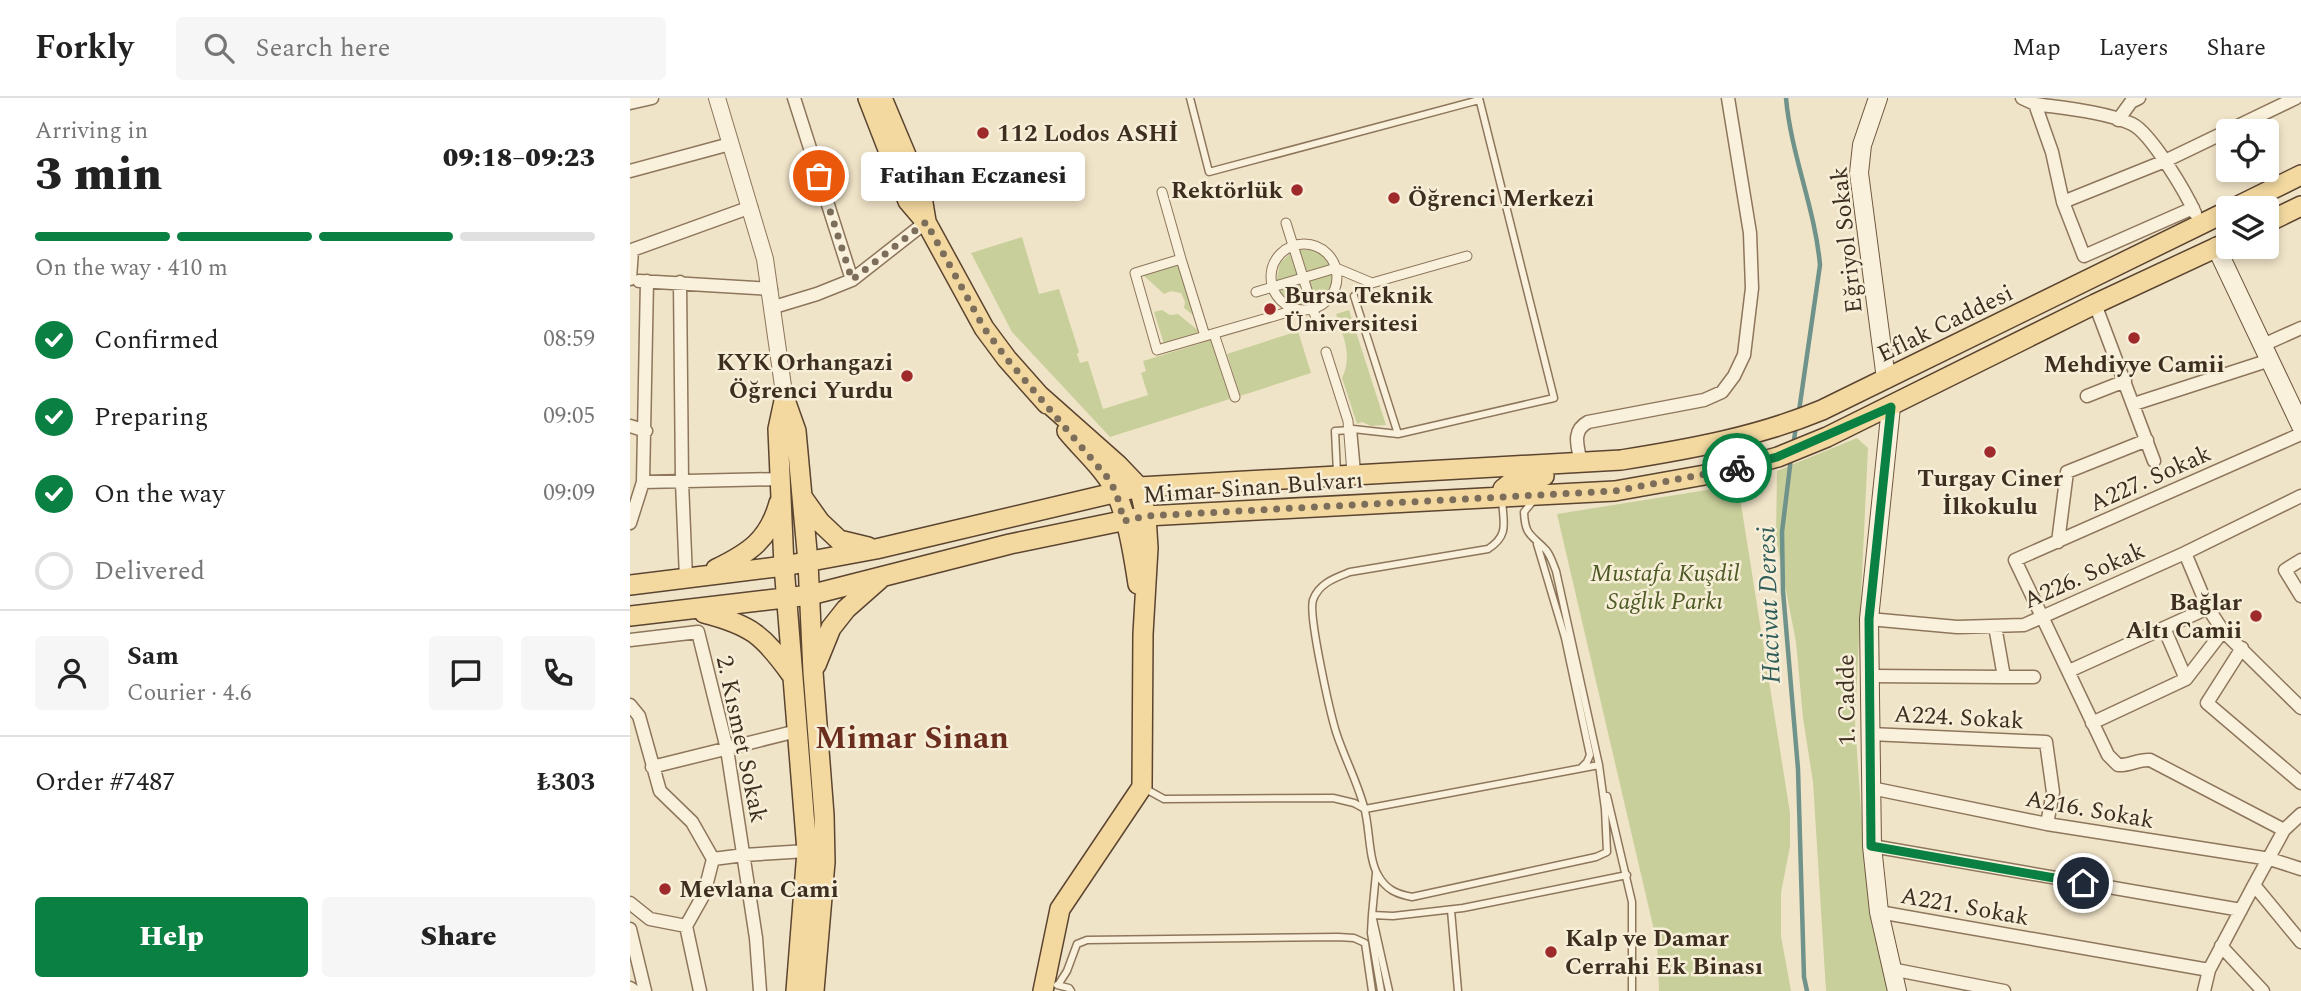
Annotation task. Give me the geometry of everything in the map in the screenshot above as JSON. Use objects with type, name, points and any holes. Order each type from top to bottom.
[{"type":"main road","points":[[868,98],[908,201],[926,222],[984,328],[1107,477],[1116,492],[1138,582],[1143,634]]},
{"type":"main road","points":[[882,98],[921,191],[926,222]]},
{"type":"main road","name":"Eğriyol Sokak","points":[[1878,98],[1862,145],[1859,173],[1879,383]]},
{"type":"main road","points":[[2258,196],[2301,175]]},
{"type":"main road","points":[[2279,217],[2301,206]]},
{"type":"main road","name":"Eflak Caddesi","points":[[1674,452],[1787,425],[1879,383],[2197,216],[2216,213]]},
{"type":"main road","name":"Eflak Caddesi","points":[[1677,481],[1777,457],[1883,411],[2095,304],[2216,247]]},
{"type":"main road","points":[[2228,259],[2300,424]]},
{"type":"main road","points":[[1039,395],[1118,464],[1139,488],[1146,516],[1148,548],[1143,634],[1142,787],[1060,909],[1052,988]]},
{"type":"main road","points":[[785,400],[778,429],[784,566],[807,851],[796,991]]},
{"type":"main road","points":[[785,400],[796,431],[808,562],[825,862],[814,991]]},
{"type":"main road","name":"1. Cadde","points":[[1883,411],[1869,619],[1871,846],[1879,912],[1897,991]]},
{"type":"main road","name":"Mimar Sinan Bulvarı","points":[[630,585],[808,562],[876,549],[1139,488],[1349,474],[1581,463],[1674,452]]},
{"type":"main road","points":[[1077,502],[1096,487],[1096,478],[1088,457]]},
{"type":"main road","points":[[1501,497],[1503,489],[1513,481],[1598,473],[1610,469],[1621,460]]},
{"type":"main road","name":"Mimar Sinan Bulvarı","points":[[630,616],[810,594],[1010,544],[1146,516],[1615,491],[1677,481]]},
{"type":"main road","points":[[694,577],[744,556],[761,539],[773,523],[782,485]]},
{"type":"main road","points":[[802,496],[820,522],[839,540],[876,549]]},
{"type":"main road","points":[[813,673],[831,628],[846,609],[884,576]]},
{"type":"main road","points":[[693,610],[731,620],[750,629],[769,644],[791,675]]},
{"type":"street","points":[[630,103],[652,98]]},
{"type":"street","points":[[716,98],[751,207],[771,289],[785,400]]},
{"type":"street","points":[[794,98],[852,280]]},
{"type":"street","points":[[1581,463],[1576,434],[1580,426],[1588,422],[1704,400],[1722,392],[1734,376],[1744,355],[1752,288],[1750,233],[1728,98]]},
{"type":"street","points":[[2022,98],[2035,104],[2074,109],[2134,125],[2165,161],[2197,216],[2084,256],[2063,202],[2052,152],[2035,104]]},
{"type":"street","points":[[2118,120],[2131,102],[2139,98]]},
{"type":"street","points":[[2063,202],[2165,161],[2296,98],[2301,108]]},
{"type":"street","points":[[630,171],[730,144]]},
{"type":"street","points":[[1162,191],[1181,259],[1235,397]]},
{"type":"street","points":[[751,207],[632,250],[630,279],[771,289]]},
{"type":"street","points":[[774,307],[852,280],[926,222]]},
{"type":"street","points":[[1286,223],[1318,325]]},
{"type":"street","points":[[1181,259],[1135,273],[1157,351],[1295,310],[1313,310],[1324,304],[1334,294],[1338,280],[1336,268],[1326,252],[1314,245],[1293,246],[1283,251],[1275,260],[1270,273],[1272,288],[1285,305],[1295,310]]},
{"type":"street","points":[[1256,292],[1336,268],[1373,283],[1467,256]]},
{"type":"street","points":[[630,523],[643,482],[647,281]]},
{"type":"street","points":[[680,282],[682,482],[694,577]]},
{"type":"street","points":[[2095,304],[2154,461]]},
{"type":"street","points":[[2134,404],[2267,353],[2301,328]]},
{"type":"street","points":[[1326,352],[1351,430],[1349,474]]},
{"type":"street","points":[[2087,396],[2125,380]]},
{"type":"street","name":"A227. Sokak","points":[[2041,618],[2015,560],[2058,542],[2300,424]]},
{"type":"street","points":[[630,426],[646,431]]},
{"type":"street","points":[[2058,542],[2067,472],[2147,440]]},
{"type":"street","points":[[630,464],[644,460]]},
{"type":"street","points":[[643,482],[782,485]]},
{"type":"street","name":"A226. Sokak","points":[[1869,619],[1957,627],[2024,625],[2185,553],[2301,496]]},
{"type":"street","points":[[2185,553],[2208,608],[2223,631],[2301,708]]},
{"type":"street","points":[[2301,560],[2285,570],[2301,596]]},
{"type":"street","points":[[2069,671],[2208,608]]},
{"type":"street","points":[[2041,618],[2108,755],[2118,765],[2128,766],[2138,759],[2150,760],[2284,830]]},
{"type":"street","points":[[1995,626],[2004,677]]},
{"type":"street","points":[[2164,628],[2186,679]]},
{"type":"street","points":[[2092,723],[2186,679],[2223,631]]},
{"type":"street","name":"2. Kısmet Sokak","points":[[630,640],[698,632],[727,749],[756,938],[760,991]]},
{"type":"street","points":[[2242,648],[2207,703],[2301,783]]},
{"type":"street","points":[[1870,676],[2035,677]]},
{"type":"street","points":[[630,705],[639,716],[660,792],[692,821],[713,859],[704,894],[686,926],[700,991]]},
{"type":"street","points":[[652,767],[797,731]]},
{"type":"street","name":"A224. Sokak","points":[[1871,734],[2046,741],[2053,792],[2047,824]]},
{"type":"street","name":"A216. Sokak","points":[[1871,788],[2047,824],[2270,859],[2301,869]]},
{"type":"street","points":[[2204,991],[2209,970],[2284,830],[2301,814]]},
{"type":"street","points":[[1871,846],[2241,910]]},
{"type":"street","points":[[713,859],[807,851]]},
{"type":"street","points":[[2254,885],[2301,942]]},
{"type":"street","points":[[630,903],[650,919],[686,926]]},
{"type":"street","name":"A221. Sokak","points":[[1879,912],[2209,970]]},
{"type":"street","points":[[630,929],[637,990]]},
{"type":"street","points":[[2221,946],[2263,991]]},
{"type":"street","points":[[1891,969],[2004,991]]},
{"type":"lane","points":[[1190,98],[1209,172],[1479,99],[1554,398],[1398,434],[1335,431],[1349,474]]},
{"type":"lane","points":[[1354,296],[1398,434]]},
{"type":"lane","points":[[1540,495],[1524,512],[1524,524],[1528,534],[1545,549],[1556,571],[1599,765],[1627,874],[1632,902],[1632,991]]},
{"type":"lane","points":[[1381,991],[1371,933],[1376,873],[1365,809],[1336,733],[1314,629],[1312,602],[1318,591],[1331,579],[1350,572],[1488,549],[1500,542],[1503,532],[1501,497]]},
{"type":"lane","points":[[1536,542],[1565,638],[1590,755],[1580,768]]},
{"type":"lane","points":[[1142,787],[1164,799],[1333,798],[1365,809],[1599,765]]},
{"type":"lane","points":[[1376,873],[1385,886],[1397,894],[1412,897],[1596,857],[1607,852],[1602,776]]},
{"type":"lane","points":[[1372,915],[1393,916],[1451,910],[1627,874]]},
{"type":"lane","points":[[1451,910],[1458,991]]},
{"type":"lane","points":[[1372,915],[1389,991]]},
{"type":"lane","points":[[1052,988],[1067,971],[1077,944],[1087,940],[1338,937],[1354,938],[1365,943],[1372,991]]},
{"type":"lane","points":[[1052,988],[1069,988],[1071,991]]},
{"type":"green space","points":[[1022,237],[1039,294],[1059,289],[1080,363],[1088,361],[1103,409],[1148,395],[1141,373],[1146,371],[1143,361],[1211,340],[1230,399],[1110,437],[1012,332],[971,253]]},
{"type":"green space","points":[[1299,250],[1317,252],[1330,265],[1306,272]]},
{"type":"green space","points":[[1291,253],[1298,275],[1276,282],[1280,263]]},
{"type":"green space","points":[[1177,263],[1181,266],[1198,319],[1184,308],[1185,302],[1181,293],[1171,291],[1164,294],[1142,274]]},
{"type":"green space","points":[[1333,274],[1329,292],[1316,304],[1309,281]]},
{"type":"green space","points":[[1301,284],[1307,306],[1293,304],[1279,291]]},
{"type":"green space","points":[[1162,310],[1170,315],[1178,314],[1200,332],[1164,344],[1154,312]]},
{"type":"green space","points":[[1349,310],[1386,425],[1371,426],[1362,422],[1357,424],[1342,378],[1347,354],[1336,314]]},
{"type":"green space","points":[[1298,331],[1311,373],[1240,396],[1227,354]]},
{"type":"green space","points":[[1857,438],[1868,448],[1855,722],[1865,869],[1889,991],[1826,991],[1813,782],[1803,718],[1796,642],[1776,539],[1777,471]]},
{"type":"green space","name":"Mustafa Kuşdil Sağlık Parkı","points":[[1738,485],[1790,813],[1790,846],[1781,893],[1781,936],[1791,991],[1659,991],[1657,943],[1557,514]]},
{"type":"waterway","name":"Hacivat Deresi","points":[[1786,98],[1820,265],[1799,411]]},
{"type":"waterway","name":"Hacivat Deresi","points":[[1793,446],[1796,427]]},
{"type":"waterway","name":"Hacivat Deresi","points":[[1791,458],[1782,532],[1783,591],[1798,769],[1804,977],[1807,991]]},
{"type":"way so far","points":[[819,176],[852,280],[926,222],[984,328],[1107,477],[1116,492],[1124,521],[1146,516],[1615,491],[1737,468]]},
{"type":"place","name":"112 Lodos ASHİ","points":[[983,133]]},
{"type":"place","name":"Fatihan Eczanesi","points":[[819,176]]},
{"type":"place","name":"Rektörlük","points":[[1297,190]]},
{"type":"place","name":"Öğrenci Merkezi","points":[[1394,198]]},
{"type":"place","name":"Bursa Teknik Üniversitesi","points":[[1270,309]]},
{"type":"place","name":"Mehdiyye Camii","points":[[2134,338]]},
{"type":"place","name":"KYK Orhangazi Öğrenci Yurdu","points":[[907,376]]},
{"type":"place","name":"Turgay Ciner İlkokulu","points":[[1990,452]]},
{"type":"place","name":"Bağlar Altı Camii","points":[[2256,616]]},
{"type":"place","name":"Mevlana Cami","points":[[665,889]]},
{"type":"place","name":"Kalp ve Damar Cerrahi Ek Binası","points":[[1551,952]]},
{"type":"district","name":"Mimar Sinan","points":[[912,737]]},
{"type":"route","points":[[1737,468],[1777,457],[1891,407],[1869,619],[1871,846],[2083,883]]}]
